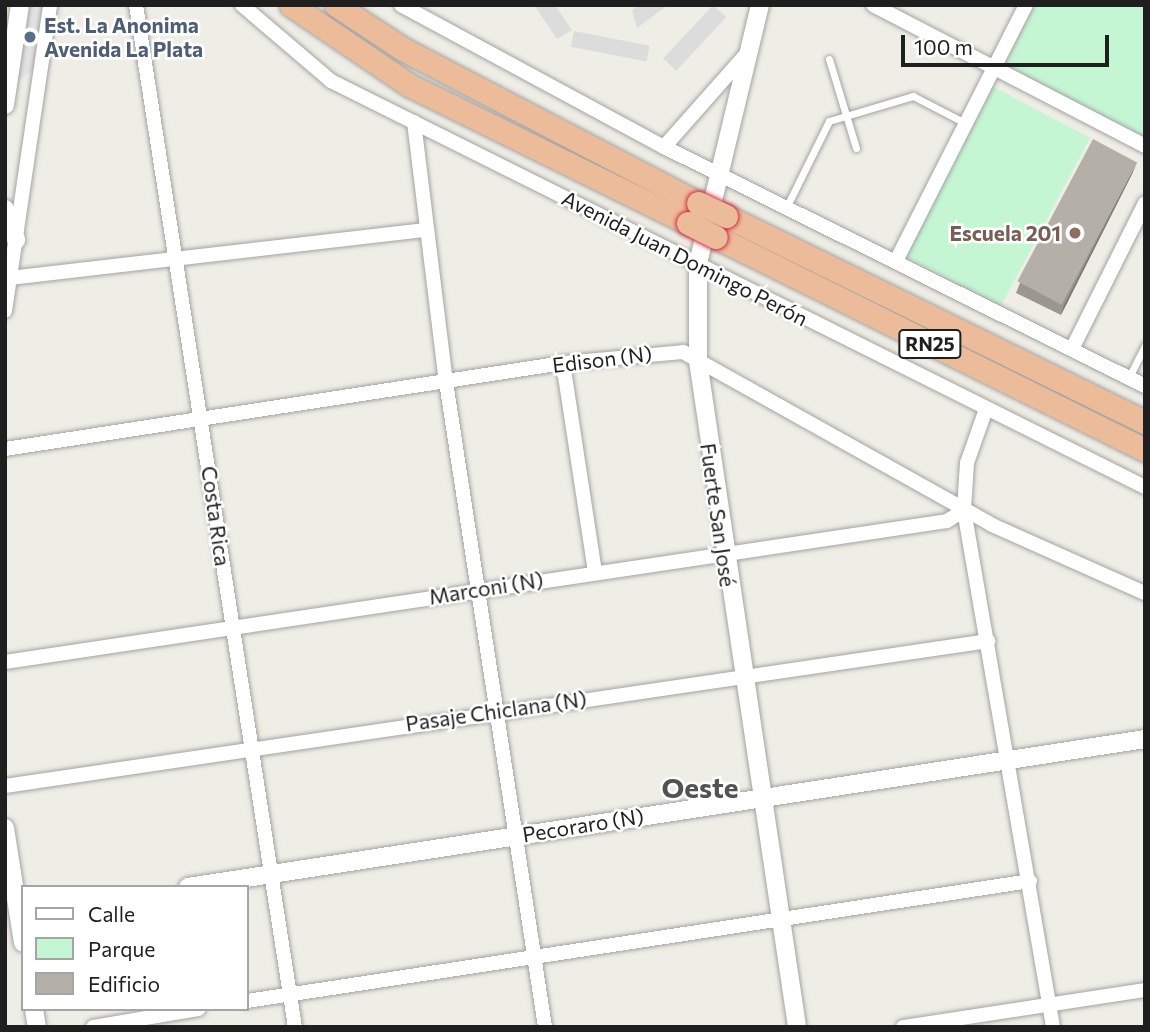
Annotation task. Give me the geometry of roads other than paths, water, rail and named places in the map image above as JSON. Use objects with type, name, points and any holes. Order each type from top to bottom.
[{"type":"highway","name":"Avenida Juan Domingo Perón","points":[[291,5],[409,85],[1145,450]]},
{"type":"highway","name":"RN25","points":[[336,5],[403,48],[698,203],[1145,422]]},
{"type":"street","points":[[5,105],[19,5]]},
{"type":"street","points":[[5,311],[50,5]]},
{"type":"street","name":"Costa Rica","points":[[136,5],[295,1027]]},
{"type":"street","name":"Avenida Juan Domingo Perón","points":[[242,5],[331,81],[1145,487]]},
{"type":"street","points":[[401,5],[664,147],[1145,386]]},
{"type":"street","name":"Fuerte San José","points":[[760,5],[722,175],[698,264],[698,360],[722,552],[782,918],[797,1027]]},
{"type":"street","points":[[873,5],[1145,146]]},
{"type":"street","points":[[896,261],[1026,5]]},
{"type":"street","points":[[664,147],[750,50]]},
{"type":"street","points":[[414,122],[425,230],[446,382],[545,1027]]},
{"type":"street","points":[[1072,349],[1145,203]]},
{"type":"street","points":[[5,209],[16,240]]},
{"type":"street","points":[[10,278],[425,230]]},
{"type":"street","name":"Edison (N)","points":[[5,449],[203,422],[564,363],[668,351],[698,360],[964,510],[1145,593]]},
{"type":"street","points":[[564,363],[595,572]]},
{"type":"street","points":[[986,409],[965,474],[964,510],[1010,758],[1053,1027]]},
{"type":"street","name":"Marconi (N)","points":[[5,662],[722,552],[947,521],[964,510]]},
{"type":"street","name":"Pasaje Chiclana (N)","points":[[5,786],[496,710],[988,641]]},
{"type":"street","name":"Pecoraro (N)","points":[[201,885],[1145,739]]},
{"type":"street","points":[[5,828],[15,913],[21,936]]},
{"type":"street","points":[[248,1001],[534,954],[1030,881]]},
{"type":"street","points":[[903,1027],[1145,990]]},
{"type":"street","points":[[93,1027],[186,1011]]},
{"type":"lane","points":[[829,59],[856,148]]},
{"type":"lane","points":[[787,206],[829,121],[913,96],[965,123]]},
{"type":"lane","points":[[1129,377],[1145,345]]},
{"type":"place","name":"Est. La Anonima Avenida La Plata","points":[[30,37]]},
{"type":"place","name":"Escuela 201","points":[[1075,233]]},
{"type":"district","name":"Oeste","points":[[700,787]]}]
